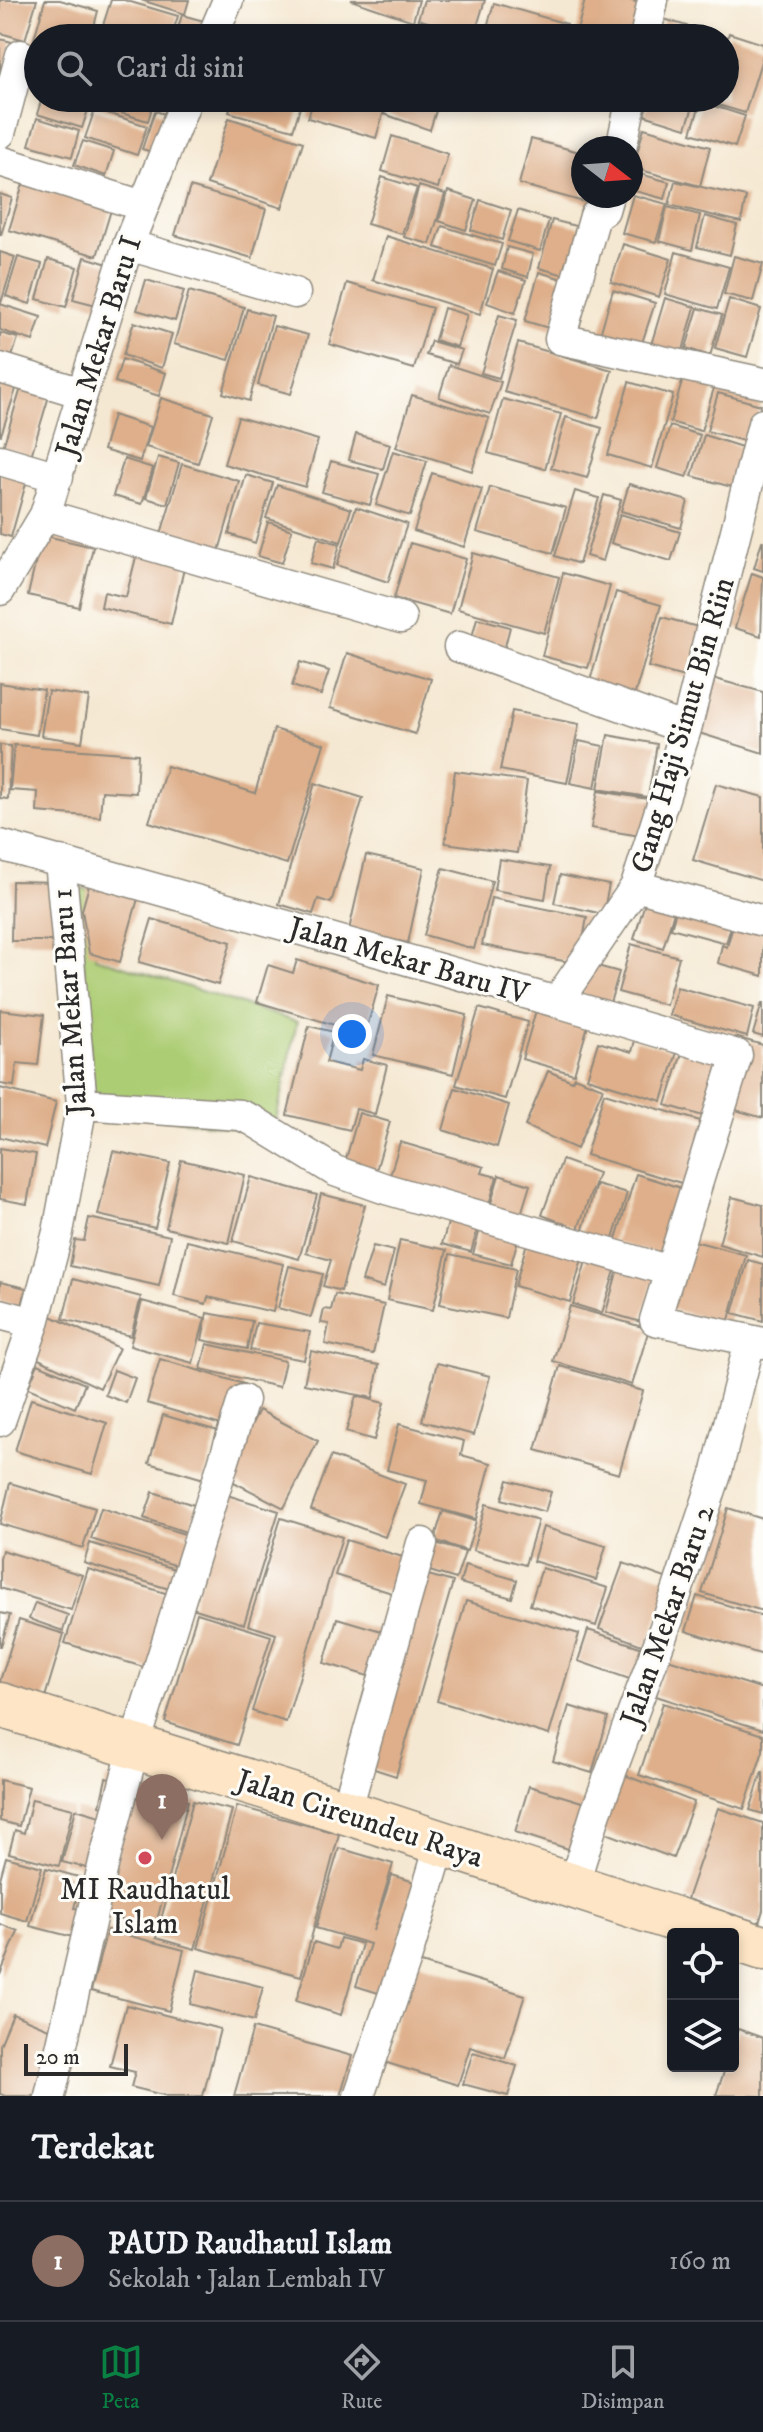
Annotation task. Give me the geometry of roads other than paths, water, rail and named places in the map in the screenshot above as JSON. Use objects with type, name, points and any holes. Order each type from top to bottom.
[{"type":"main road","name":"Jalan Cireundeu Raya","points":[[0,1705],[346,1812],[702,1928]]},
{"type":"main road","points":[[739,1940],[763,1948]]},
{"type":"street","points":[[218,24],[228,0]]},
{"type":"street","points":[[648,24],[653,0]]},
{"type":"street","points":[[0,133],[21,55]]},
{"type":"street","name":"Jalan Mekar Baru I","points":[[0,590],[11,553],[45,515],[128,245],[181,112]]},
{"type":"street","points":[[624,136],[629,112]]},
{"type":"street","points":[[0,161],[143,206]]},
{"type":"street","points":[[605,208],[595,216],[560,339],[763,383]]},
{"type":"street","points":[[128,245],[295,293]]},
{"type":"street","points":[[0,368],[82,393]]},
{"type":"street","name":"Gang Haji Simut Bin Riin","points":[[636,886],[686,729],[763,424]]},
{"type":"street","points":[[0,460],[58,477]]},
{"type":"street","points":[[45,515],[401,618]]},
{"type":"street","points":[[459,647],[686,729]]},
{"type":"street","name":"Jalan Mekar Baru IV","points":[[0,845],[557,1002],[636,886]]},
{"type":"street","name":"Jalan Mekar Baru 1","points":[[0,1421],[34,1323],[58,1232],[82,1104],[60,861]]},
{"type":"street","points":[[636,886],[763,921]]},
{"type":"street","points":[[557,1002],[737,1055],[655,1320],[756,1342]]},
{"type":"street","points":[[82,1104],[240,1115],[335,1171],[386,1189],[670,1271]]},
{"type":"street","points":[[0,1314],[34,1323]]},
{"type":"street","name":"Jalan Mekar Baru 2","points":[[573,1886],[596,1812],[668,1619],[756,1342]]},
{"type":"street","points":[[50,2096],[134,1747],[243,1400]]},
{"type":"street","points":[[346,1812],[422,1543]]},
{"type":"street","points":[[359,2096],[407,1956],[441,1843]]},
{"type":"place","name":"PAUD Raudhatul Islam","points":[[162,1840]]},
{"type":"place","name":"MI Raudhatul Islam","points":[[145,1858]]}]
